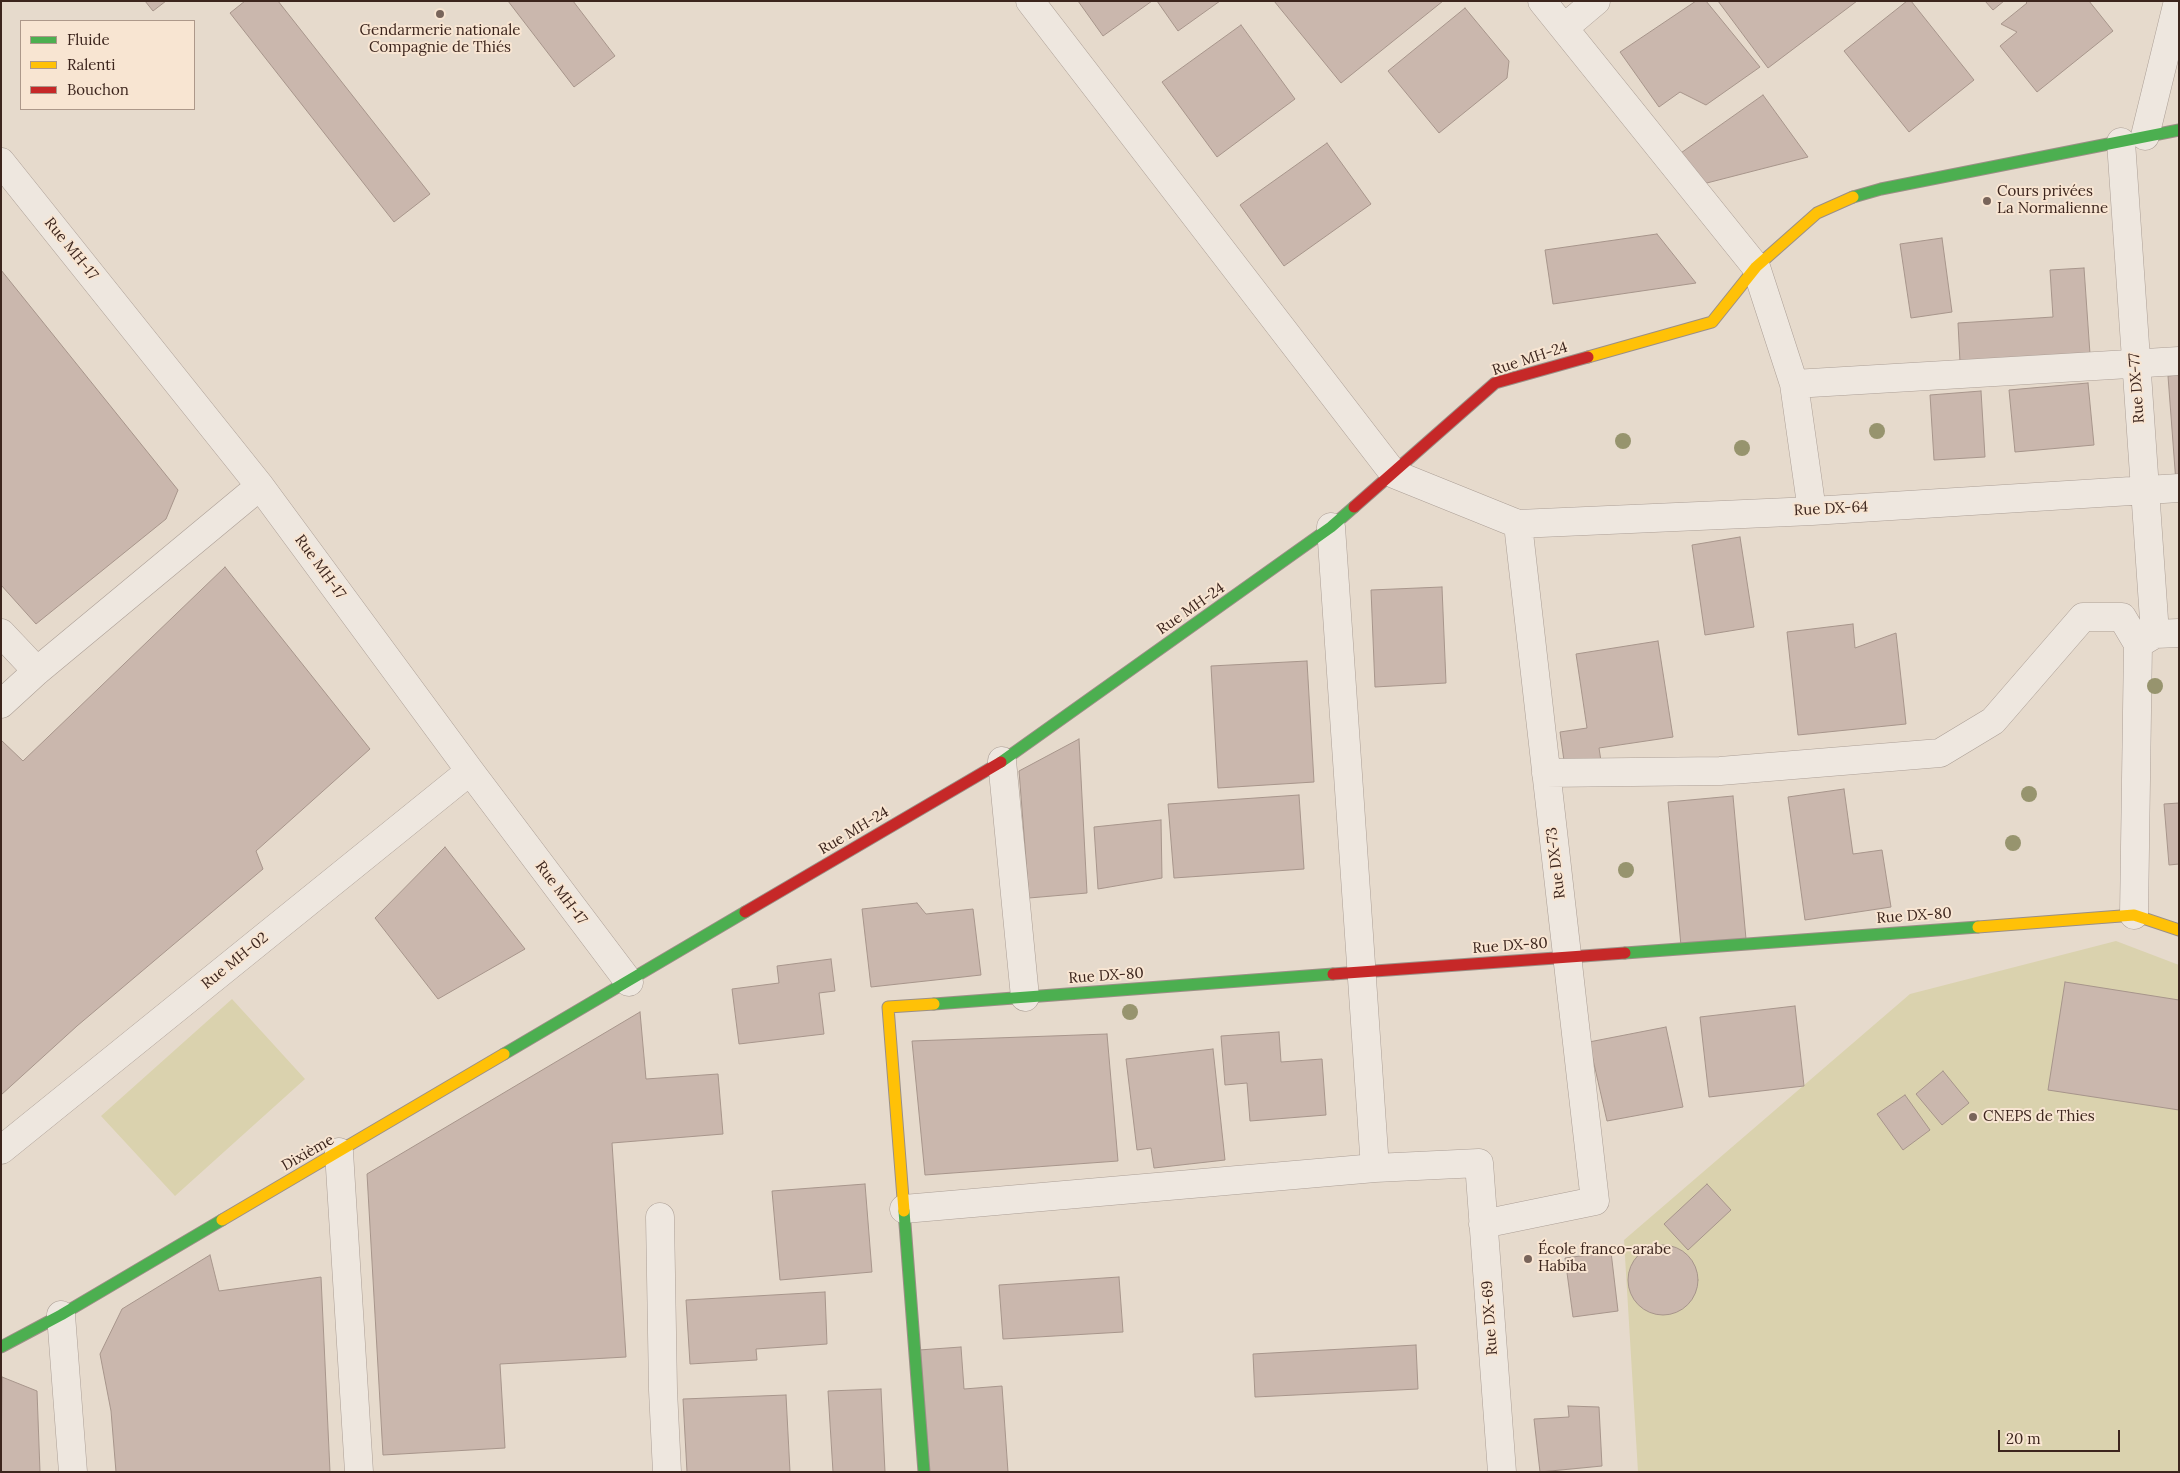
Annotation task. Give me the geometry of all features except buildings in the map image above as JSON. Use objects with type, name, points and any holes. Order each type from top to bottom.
[{"type":"street","points":[[1030,1],[1394,474],[1518,524]]},
{"type":"street","points":[[1542,1],[1756,267],[1794,384],[1812,511]]},
{"type":"street","points":[[1564,28],[1596,1]]},
{"type":"street","name":"Rue DX-77","points":[[2134,916],[2157,637],[2144,490],[2136,364],[2133,139],[2178,1]]},
{"type":"street","name":"Rue MH-24","points":[[629,982],[1002,761],[1331,527],[1394,474],[1495,383],[1712,322],[1756,267],[1817,213],[1856,196],[1881,189],[2179,130]]},
{"type":"street","name":"Rue MH-17","points":[[1,162],[260,486],[470,771],[629,982]]},
{"type":"street","points":[[1794,384],[2179,361]]},
{"type":"street","points":[[1,704],[37,671],[260,486]]},
{"type":"street","name":"Rue DX-64","points":[[1518,524],[1812,511],[2179,488]]},
{"type":"street","name":"Rue DX-73","points":[[1483,1224],[1595,1201],[1518,524]]},
{"type":"street","points":[[924,1472],[904,1209],[1375,1168],[1331,527]]},
{"type":"street","points":[[1546,773],[1720,771],[1940,753],[1993,721],[2083,617],[2122,617],[2157,637]]},
{"type":"street","points":[[1,633],[37,671]]},
{"type":"street","points":[[1002,761],[1025,997]]},
{"type":"street","name":"Rue MH-02","points":[[1,1150],[470,771]]},
{"type":"street","points":[[2134,916],[2179,930]]},
{"type":"street","name":"Rue DX-80","points":[[904,1209],[888,1007],[2134,916]]},
{"type":"street","name":"Dixième","points":[[1,1347],[61,1315],[629,982]]},
{"type":"street","points":[[339,1152],[359,1472]]},
{"type":"street","name":"Rue DX-69","points":[[1375,1168],[1479,1163],[1502,1472]]},
{"type":"street","points":[[660,1218],[663,1390],[667,1472]]},
{"type":"street","points":[[61,1315],[73,1472]]},
{"type":"shaded area","name":"CNEPS de Thies","points":[[2116,941],[2179,965],[2179,1472],[1638,1472],[1624,1240],[1910,994]]},
{"type":"shaded area","points":[[232,999],[305,1079],[175,1196],[101,1116]]},
{"type":"traffic: fast","points":[[1853,197],[1881,189],[2179,130]]},
{"type":"traffic: fast","points":[[1001,762],[1331,527],[1354,507]]},
{"type":"traffic: fast","points":[[504,1054],[745,912]]},
{"type":"traffic: fast","points":[[1625,953],[1978,927]]},
{"type":"traffic: fast","points":[[934,1004],[1333,974]]},
{"type":"traffic: fast","points":[[904,1211],[924,1472]]},
{"type":"traffic: fast","points":[[1,1347],[61,1315],[222,1220]]},
{"type":"traffic: slow","points":[[1588,357],[1712,322],[1756,267],[1817,213],[1853,197]]},
{"type":"traffic: slow","points":[[1978,927],[2134,915],[2179,930]]},
{"type":"traffic: slow","points":[[904,1211],[888,1007],[934,1004]]},
{"type":"traffic: slow","points":[[222,1220],[504,1054]]},
{"type":"traffic: jam","points":[[1354,507],[1495,383],[1588,357]]},
{"type":"traffic: jam","points":[[745,912],[1001,762]]},
{"type":"traffic: jam","points":[[1333,974],[1625,953]]},
{"type":"place","name":"Gendarmerie nationale Compagnie de Thiés","points":[[440,14]]},
{"type":"place","name":"Cours privées La Normalienne","points":[[1987,201]]},
{"type":"place","name":"CNEPS de Thies","points":[[1973,1117]]},
{"type":"place","name":"École franco-arabe Habiba","points":[[1528,1259]]}]
